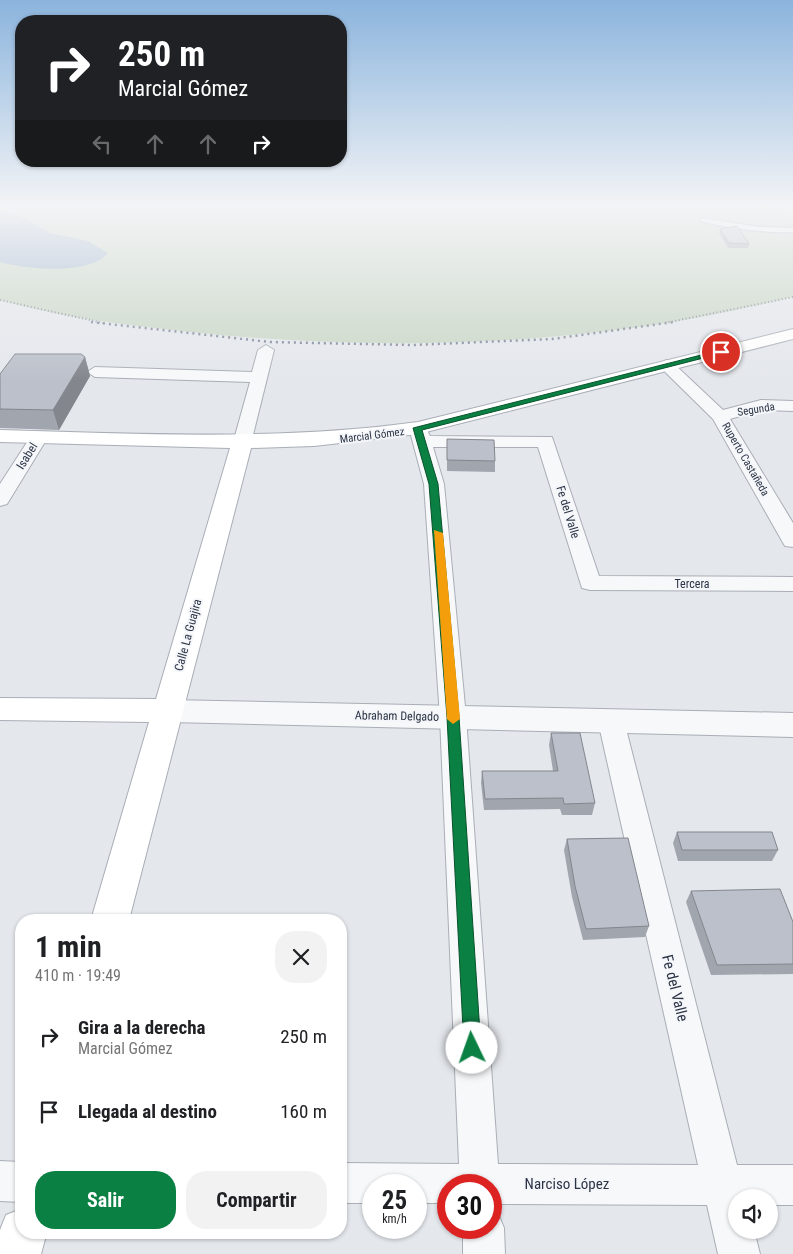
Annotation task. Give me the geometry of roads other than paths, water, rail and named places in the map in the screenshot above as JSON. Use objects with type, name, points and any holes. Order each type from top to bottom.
[{"type":"main road","name":"Marcial Gómez","points":[[0,436],[242,443],[420,435],[666,365],[793,334]]},
{"type":"main road","name":"Calle La Guajira","points":[[112,914],[242,443]]},
{"type":"main road","name":"Abraham Delgado","points":[[0,709],[168,711]]},
{"type":"main road","points":[[17,1254],[21,1239]]},
{"type":"street","name":"Calle La Guajira","points":[[242,443],[266,350]]},
{"type":"street","name":"Ruperto Castañeda","points":[[666,365],[720,416],[793,541]]},
{"type":"street","points":[[95,372],[258,377]]},
{"type":"street","name":"Segunda","points":[[720,416],[761,406],[793,406]]},
{"type":"street","points":[[420,435],[434,484],[453,717],[479,1174]]},
{"type":"street","name":"Fe del Valle","points":[[420,435],[546,441],[590,583]]},
{"type":"street","name":"Isabel","points":[[0,500],[39,437]]},
{"type":"street","name":"Tercera","points":[[590,583],[793,584]]},
{"type":"street","name":"Abraham Delgado","points":[[168,711],[793,725]]},
{"type":"street","name":"Fe del Valle","points":[[611,721],[739,1254]]},
{"type":"street","points":[[0,1181],[15,1182]]},
{"type":"street","name":"Narciso López","points":[[347,1183],[437,1184]]},
{"type":"street","name":"Narciso López","points":[[502,1184],[793,1185]]},
{"type":"street","points":[[483,1239],[484,1254]]},
{"type":"water","points":[[9,265],[88,265],[57,269]]},
{"type":"railway","points":[[665,323],[793,297]]},
{"type":"railway","points":[[0,300],[103,323]]},
{"type":"railway","points":[[91,322],[270,342],[413,345],[552,339],[674,322]]}]
